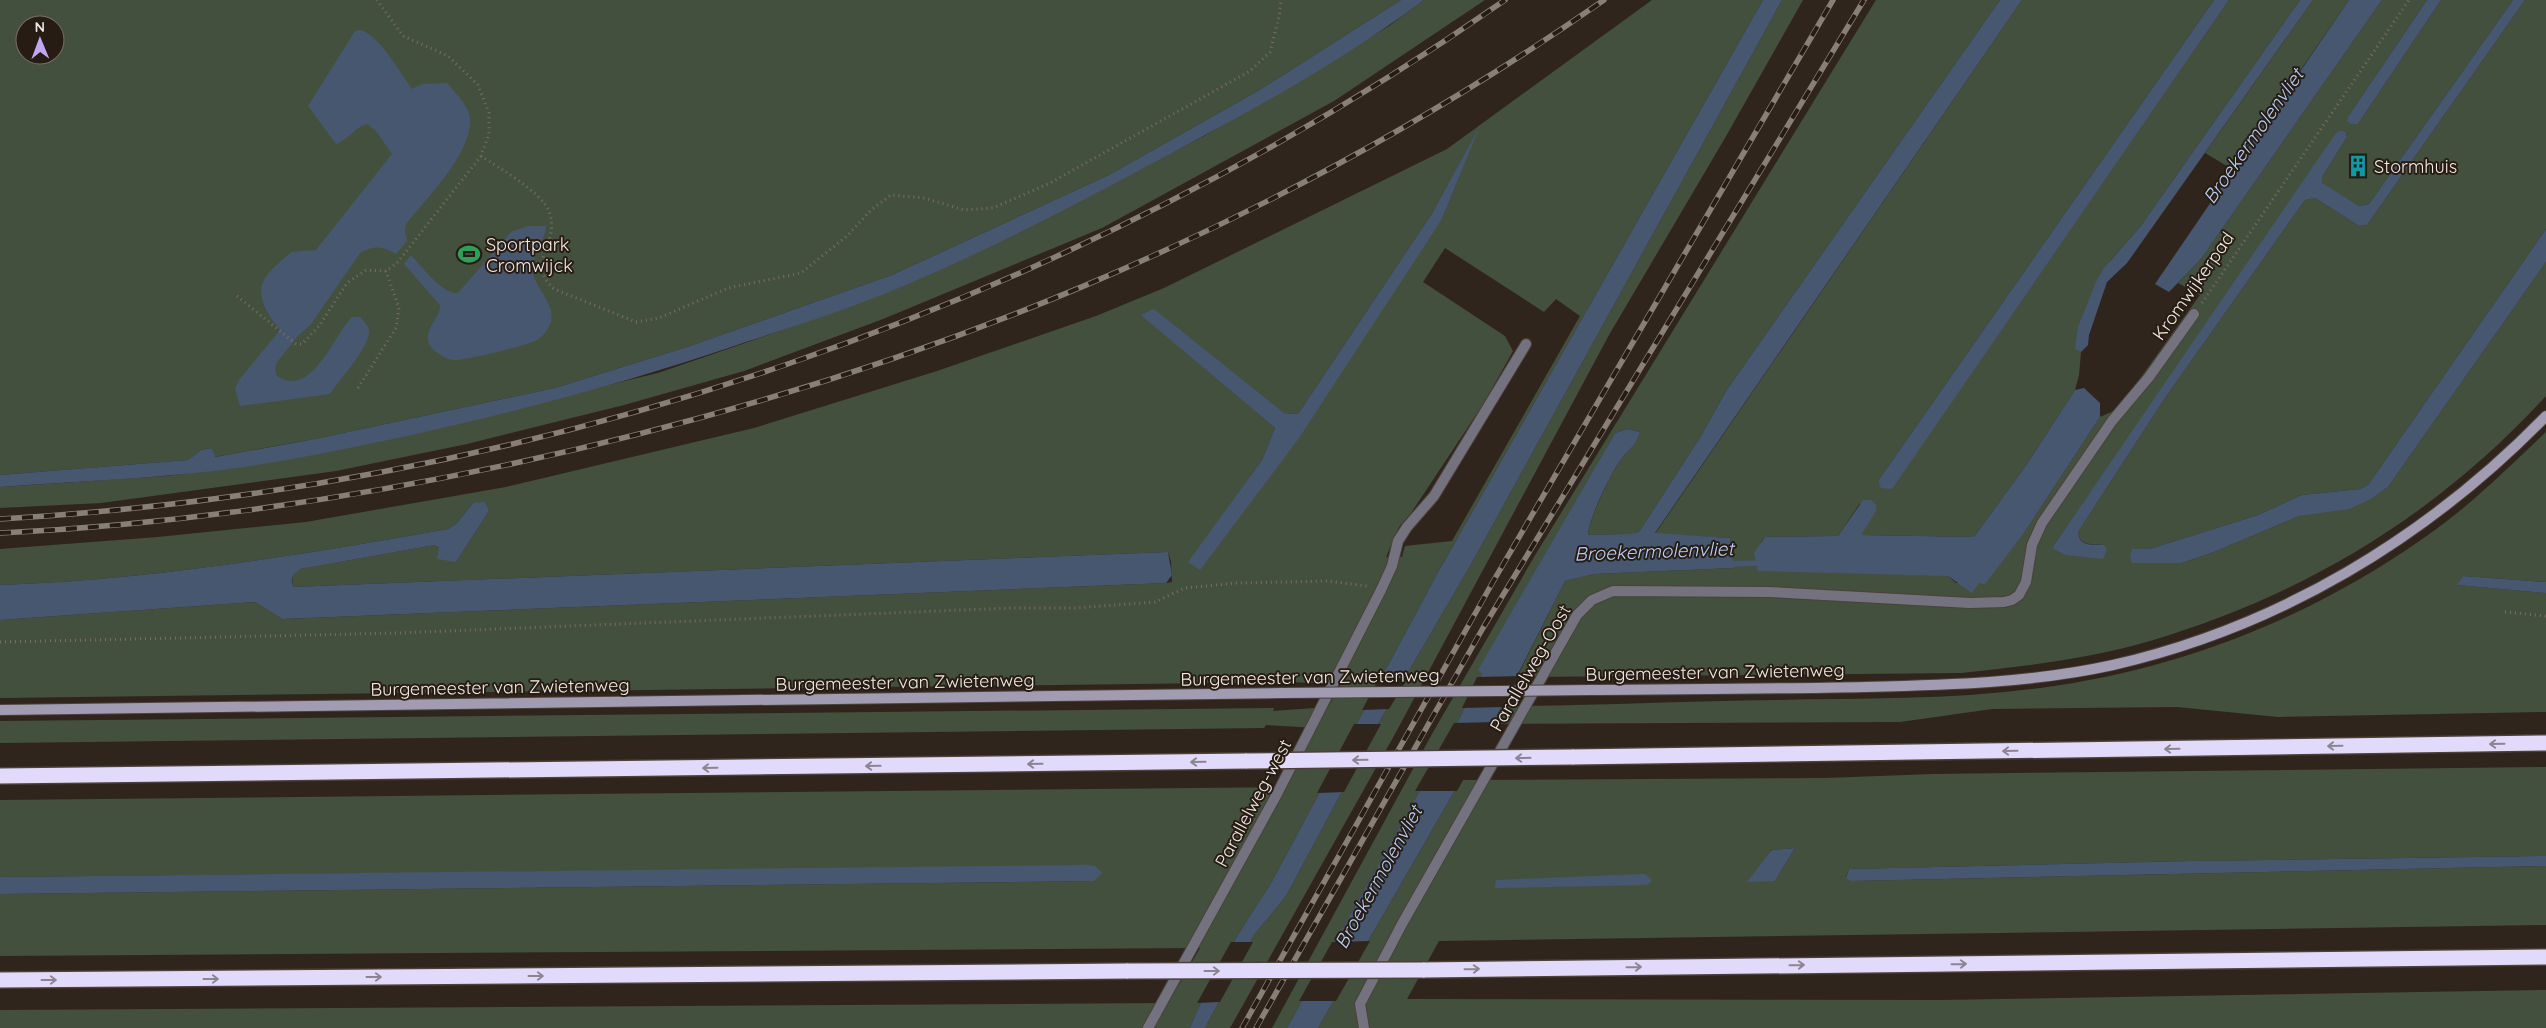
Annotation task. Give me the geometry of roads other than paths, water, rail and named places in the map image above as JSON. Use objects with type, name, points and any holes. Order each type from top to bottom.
[{"type":"highway","points":[[0,776],[1572,758],[2546,743]]},
{"type":"highway","points":[[0,980],[1423,970],[2546,957]]},
{"type":"main road","name":"Burgemeester van Zwietenweg","points":[[0,710],[1591,690],[1975,683],[2055,675],[2111,665],[2154,654],[2254,618],[2353,570],[2447,507],[2486,474],[2546,416]]},
{"type":"street","name":"Kromwijkerpad","points":[[2019,595],[2030,569],[2032,545],[2042,523],[2112,422],[2149,377],[2194,314]]},
{"type":"street","name":"Parallelweg-west","points":[[1148,1028],[1272,803],[1382,590],[1392,566],[1398,541],[1407,527],[1434,496],[1526,344]]},
{"type":"street","name":"Parallelweg-Oost","points":[[1364,1028],[1360,1004],[1398,932],[1577,616],[1592,600],[1612,591],[1769,592],[1970,603],[2004,602],[2019,595]]},
{"type":"water","points":[[1401,0],[1424,0],[1322,69],[1214,130],[997,243],[908,284],[829,314],[691,360],[574,395],[455,425],[335,451],[206,472],[0,487],[0,475],[188,460],[201,450],[212,448],[215,457],[315,439],[555,388],[690,346],[892,275],[1109,175],[1263,88]]},
{"type":"water","points":[[1763,0],[1782,0],[1470,566],[1383,715],[1286,896],[1254,935],[1205,1028],[1190,1028],[1216,972],[1270,885],[1436,576]]},
{"type":"water","points":[[2000,0],[2022,0],[1655,533],[1730,538],[1734,568],[1595,574],[1565,581],[1488,733],[1318,1028],[1287,1028],[1452,733],[1482,674],[1478,670],[1615,433],[1627,429],[1640,432],[1635,444],[1618,463],[1607,483],[1592,517],[1588,535],[1639,532],[1701,436],[1726,391]]},
{"type":"water","points":[[2214,0],[2229,0],[1892,489],[1881,488],[1878,481]]},
{"type":"water","points":[[2300,0],[2313,0],[2127,263],[2107,282],[2089,335],[2088,345],[2081,352],[2075,349],[2078,327],[2096,282],[2104,268],[2140,227]]},
{"type":"water","points":[[2349,0],[2382,0],[2201,259],[2169,292],[2155,284]]},
{"type":"water","points":[[2427,0],[2441,0],[2358,124],[2351,124],[2347,121],[2349,115]]},
{"type":"water","points":[[2513,0],[2525,0],[2367,225],[2359,226],[2315,198],[2305,200],[2165,398],[2078,532],[2081,540],[2087,544],[2104,545],[2107,549],[2103,559],[2066,555],[2052,548],[2336,133],[2341,130],[2346,132],[2347,137],[2322,177],[2322,183],[2359,206],[2369,204]]},
{"type":"water","points":[[360,30],[374,38],[412,89],[422,84],[447,83],[467,109],[470,119],[469,132],[464,146],[447,174],[406,224],[407,241],[396,254],[387,249],[378,248],[360,253],[311,324],[298,336],[277,362],[275,369],[277,376],[289,381],[301,379],[320,362],[352,317],[360,317],[369,329],[367,341],[330,394],[240,406],[235,389],[239,380],[280,330],[272,320],[262,300],[262,287],[266,276],[291,252],[316,250],[392,154],[376,131],[367,124],[358,128],[336,144],[308,106],[355,31]]},
{"type":"water","points":[[1480,126],[1442,219],[1299,438],[1200,570],[1188,562],[1262,460],[1275,428],[1141,315],[1154,309],[1284,413],[1298,414],[1431,215]]},
{"type":"water","points":[[528,226],[546,226],[532,268],[535,280],[551,313],[551,320],[545,333],[535,341],[472,358],[452,360],[437,353],[429,344],[428,333],[440,310],[440,305],[404,264],[411,255],[439,285],[458,293],[511,232]]},
{"type":"water","points":[[2546,229],[2546,262],[2388,487],[2373,498],[2349,509],[2299,516],[2214,552],[2182,563],[2132,563],[2130,557],[2132,549],[2150,549],[2258,515],[2302,495],[2360,489],[2368,485]]},
{"type":"water","points":[[2084,388],[2100,403],[2100,417],[2026,530],[1985,584],[1979,583],[1972,593],[1948,576],[1758,571],[1754,553],[1765,537],[1838,536],[1863,500],[1871,500],[1876,505],[1876,511],[1861,535],[1974,537],[2027,464],[2075,390]]},
{"type":"water","points":[[485,502],[489,511],[456,562],[437,559],[439,548],[435,545],[300,569],[292,577],[294,587],[1168,552],[1172,575],[1166,583],[283,619],[255,602],[0,620],[0,585],[113,578],[169,572],[281,557],[392,539],[448,529],[456,524],[473,503]]},
{"type":"water","points":[[2463,576],[2546,582],[2546,593],[2457,585]]},
{"type":"water","points":[[1795,848],[1775,881],[1747,882],[1772,850]]},
{"type":"water","points":[[2546,856],[2546,866],[1851,881],[1846,878],[1849,869],[2192,861]]},
{"type":"water","points":[[1095,866],[1102,873],[1094,881],[0,894],[0,877]]},
{"type":"water","points":[[1645,874],[1652,880],[1648,885],[1495,888],[1496,880]]},
{"type":"waterway","name":"Broekermolenvliet","points":[[1726,564],[1762,563]]},
{"type":"railway","points":[[0,519],[201,500],[401,468],[596,423],[788,364],[976,292],[1158,207],[1335,110],[1505,0]]},
{"type":"railway","points":[[0,533],[129,524],[193,517],[320,500],[384,489],[511,464],[658,429],[803,388],[943,341],[1081,287],[1216,227],[1348,159],[1477,83],[1604,0]]},
{"type":"railway","points":[[1242,1028],[1494,580],[1833,0]]},
{"type":"railway","points":[[1256,1028],[1483,628],[1864,0]]},
{"type":"place","name":"Stormhuis","points":[[2358,166]]},
{"type":"place","name":"Sportpark Cromwijck","points":[[469,254]]}]
